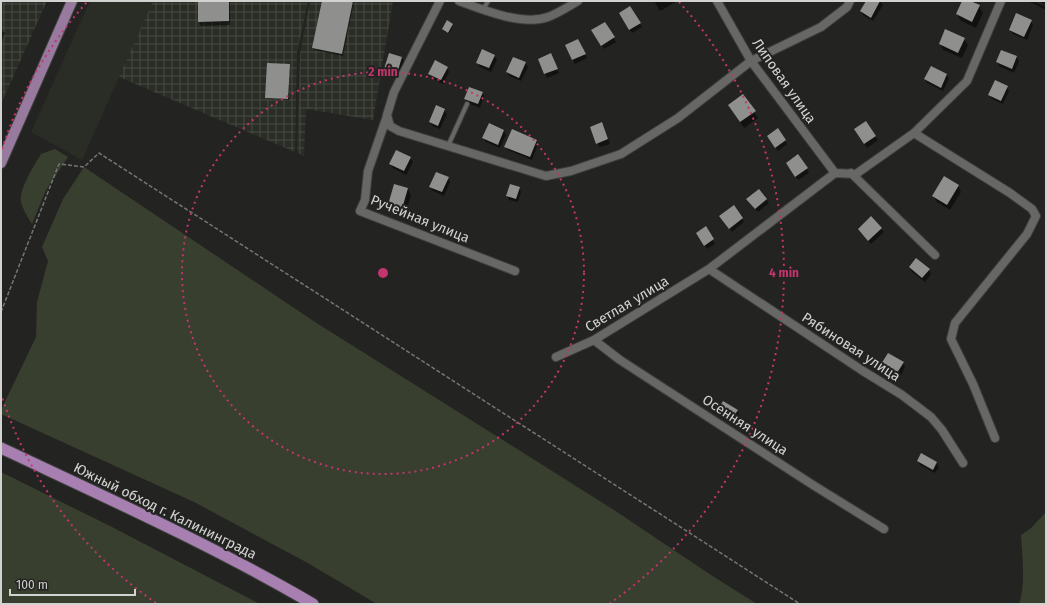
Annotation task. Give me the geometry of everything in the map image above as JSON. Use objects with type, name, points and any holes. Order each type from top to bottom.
[{"type":"highway","name":"Южный обход г. Калининграда","points":[[1,448],[244,566],[313,604]]},
{"type":"main road","points":[[1,163],[72,1]]},
{"type":"street","points":[[440,1],[394,92],[387,115],[390,126],[399,131],[546,176],[571,171],[621,154],[678,118],[751,61],[821,27],[847,7],[850,1]]},
{"type":"street","points":[[459,1],[483,10],[524,20],[547,17],[578,1]]},
{"type":"street","name":"Липовая улица","points":[[717,1],[751,61],[835,173]]},
{"type":"street","points":[[835,173],[856,174],[914,133],[966,81],[1000,1]]},
{"type":"street","name":"Ручейная улица","points":[[387,115],[368,171],[365,200],[360,211],[515,271]]},
{"type":"street","points":[[914,133],[1010,193],[1032,209],[1036,216],[1027,234],[955,323],[951,339],[973,384],[995,438]]},
{"type":"street","name":"Светлая улица","points":[[556,357],[594,340],[709,270],[835,173]]},
{"type":"street","points":[[851,173],[936,256]]},
{"type":"street","name":"Рябиновая улица","points":[[709,270],[902,395],[931,417],[942,430],[963,464]]},
{"type":"street","name":"Осенняя улица","points":[[594,340],[627,364],[813,485],[884,529]]},
{"type":"lane","points":[[483,10],[488,1]]},
{"type":"lane","points":[[448,146],[467,104]]},
{"type":"path","points":[[1,312],[59,164],[84,168],[99,153],[800,604]]},
{"type":"shaded area","points":[[1,1],[47,1],[1,104]]},
{"type":"shaded area","points":[[90,1],[153,1],[82,160],[31,132]]},
{"type":"shaded area","points":[[153,1],[308,1],[297,53],[295,152],[119,77]]},
{"type":"shaded area","points":[[310,1],[393,1],[373,120],[306,109],[304,156],[297,153],[300,54]]},
{"type":"green space","points":[[55,149],[68,157],[46,190],[32,224],[25,213],[21,201],[22,190],[41,154]]},
{"type":"green space","points":[[84,167],[315,322],[614,510],[757,604],[377,604],[306,562],[194,502],[1,414],[1,410],[36,337],[37,302],[48,261],[42,247],[63,199]]},
{"type":"green space","points":[[1,472],[112,527],[260,604],[1,604]]},
{"type":"green space","points":[[1046,512],[1046,604],[1019,604],[1023,579],[1021,535],[1031,528]]},
{"type":"building","points":[[198,1],[229,1],[229,21],[198,22]]},
{"type":"building","points":[[322,1],[353,1],[342,54],[312,48]]},
{"type":"building","points":[[866,1],[880,1],[871,18],[860,11]]},
{"type":"building","points":[[962,1],[970,1],[980,5],[972,22],[956,14]]},
{"type":"building","points":[[630,6],[641,23],[629,30],[619,13]]},
{"type":"building","points":[[1016,13],[1032,20],[1024,37],[1009,30]]},
{"type":"building","points":[[447,20],[453,24],[448,33],[442,29]]},
{"type":"building","points":[[605,22],[615,37],[601,46],[591,30]]},
{"type":"building","points":[[945,29],[965,38],[958,53],[939,44]]},
{"type":"building","points":[[578,39],[586,54],[572,60],[565,45]]},
{"type":"building","points":[[482,49],[495,55],[489,68],[476,63]]},
{"type":"building","points":[[1001,50],[1017,56],[1012,69],[996,62]]},
{"type":"building","points":[[389,53],[402,57],[397,74],[384,69]]},
{"type":"building","points":[[551,53],[558,69],[544,74],[538,59]]},
{"type":"building","points":[[513,57],[526,62],[519,78],[506,72]]},
{"type":"building","points":[[435,60],[448,67],[441,80],[428,74]]},
{"type":"building","points":[[267,63],[290,64],[288,99],[265,98]]},
{"type":"building","points":[[931,66],[947,74],[941,88],[924,79]]},
{"type":"building","points":[[995,80],[1008,86],[1001,101],[988,95]]},
{"type":"building","points":[[469,87],[483,92],[478,104],[464,99]]},
{"type":"building","points":[[743,94],[756,111],[740,122],[728,105]]},
{"type":"building","points":[[436,105],[445,109],[438,126],[429,122]]},
{"type":"building","points":[[866,121],[876,136],[864,144],[854,129]]},
{"type":"building","points":[[602,122],[608,139],[596,144],[590,127]]},
{"type":"building","points":[[489,123],[504,130],[498,145],[482,138]]},
{"type":"building","points":[[778,128],[786,140],[775,148],[767,136]]},
{"type":"building","points":[[512,129],[537,140],[530,157],[504,147]]},
{"type":"building","points":[[396,150],[411,157],[404,171],[389,164]]},
{"type":"building","points":[[798,154],[808,168],[795,177],[786,163]]},
{"type":"building","points":[[436,172],[449,177],[442,192],[429,187]]},
{"type":"building","points":[[944,176],[959,185],[947,205],[932,196]]},
{"type":"building","points":[[394,184],[408,188],[402,209],[388,205]]},
{"type":"building","points":[[510,184],[520,187],[516,199],[506,196]]},
{"type":"building","points":[[759,189],[767,199],[755,209],[746,199]]},
{"type":"building","points":[[734,205],[743,218],[729,229],[719,216]]},
{"type":"building","points":[[871,216],[882,228],[868,241],[858,229]]},
{"type":"building","points":[[706,226],[714,239],[704,246],[696,233]]},
{"type":"building","points":[[916,258],[930,269],[922,278],[909,267]]},
{"type":"building","points":[[888,353],[904,362],[897,373],[881,364]]},
{"type":"building","points":[[723,401],[738,410],[732,419],[718,410]]},
{"type":"building","points":[[921,453],[937,462],[933,470],[917,461]]}]
